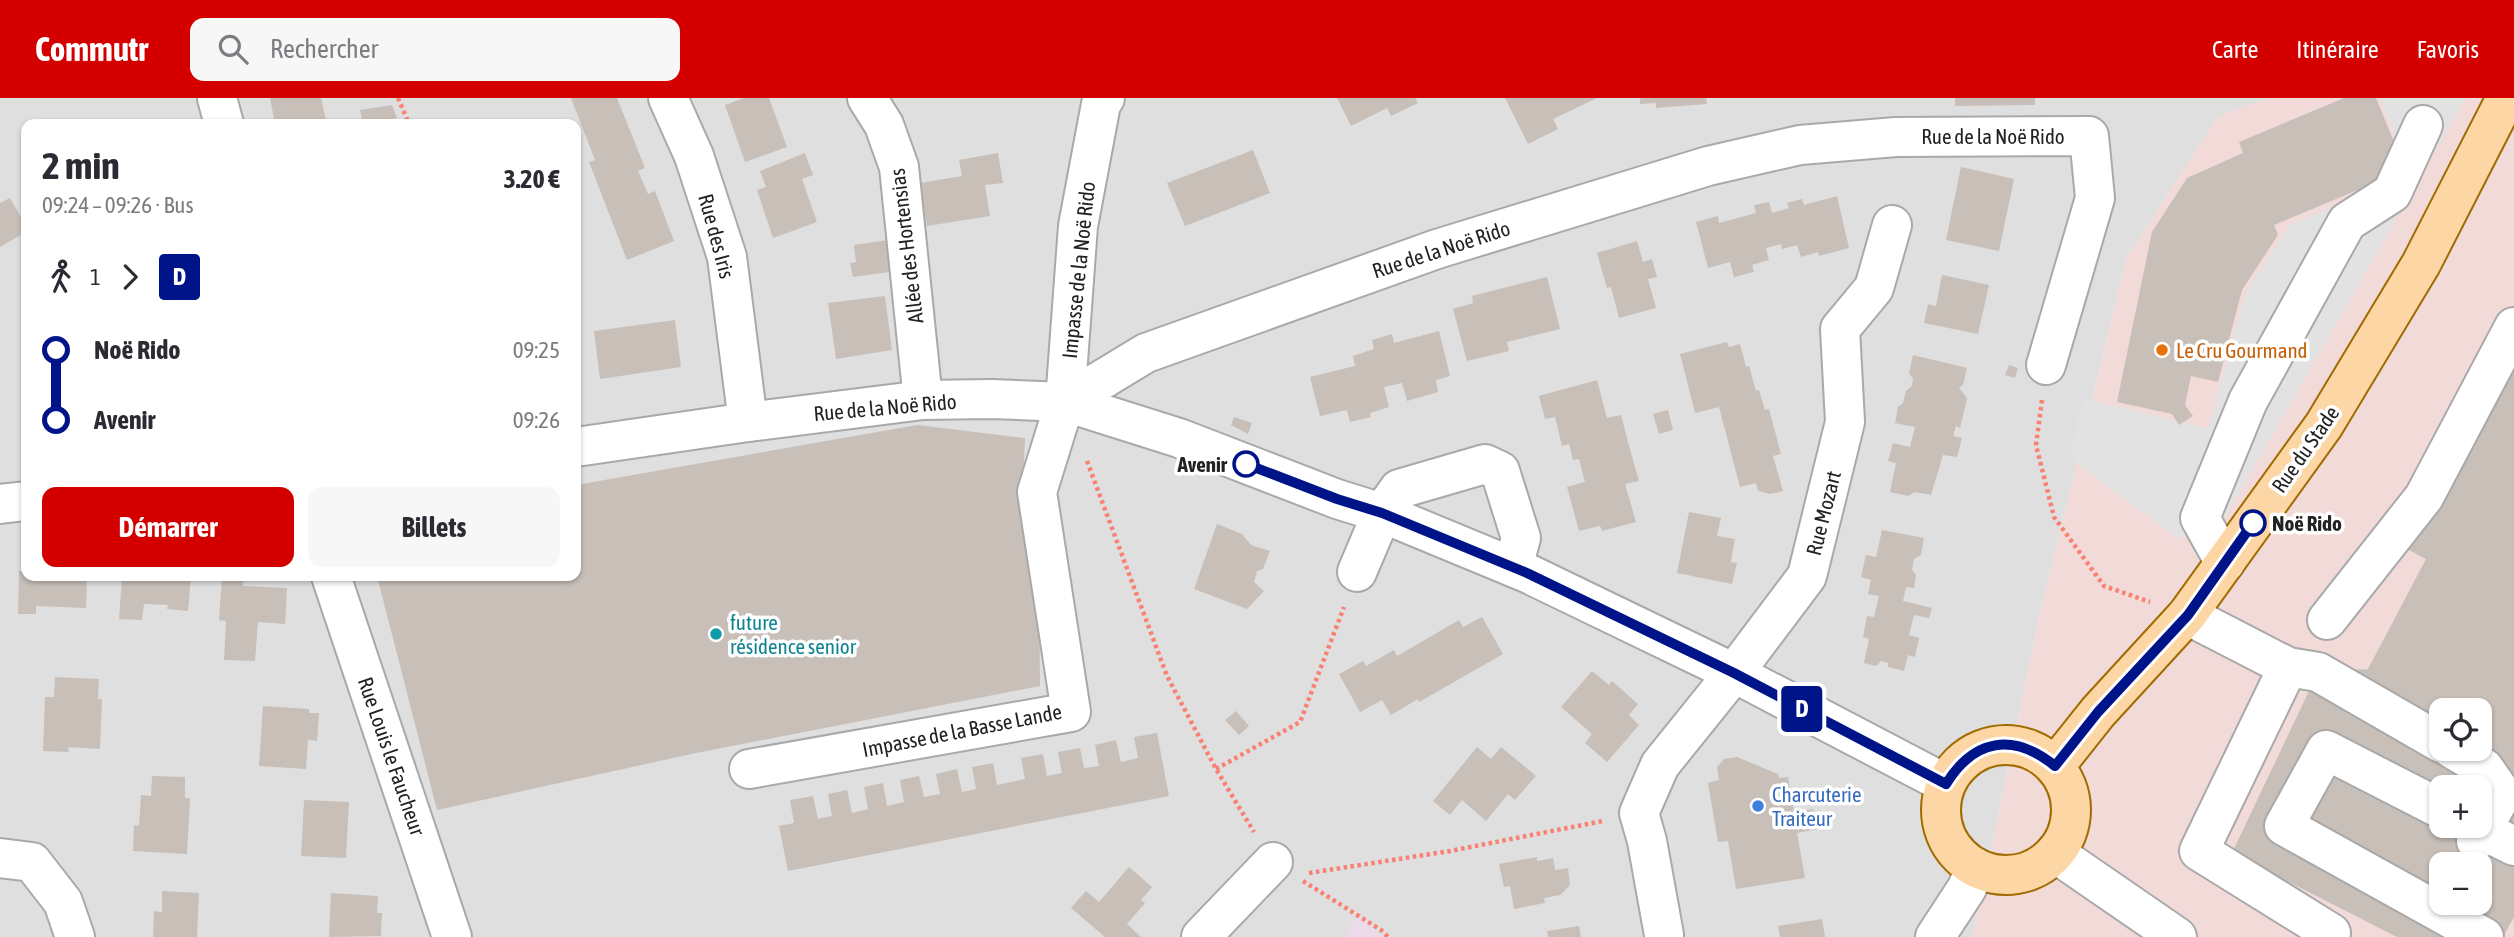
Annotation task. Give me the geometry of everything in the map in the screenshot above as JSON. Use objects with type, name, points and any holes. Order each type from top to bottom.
[{"type":"main road","name":"Rue du Stade","points":[[2055,766],[2098,712],[2188,615],[2324,425],[2421,264],[2506,98]]},
{"type":"main road","points":[[1995,745],[2017,745],[2038,752],[2055,766],[2065,782],[2071,809],[2066,837],[2055,853],[2038,867],[2017,874],[1996,874],[1975,867],[1960,856],[1948,840],[1942,822],[1941,803],[1946,784],[1958,766],[1975,752],[1995,745]]},
{"type":"street","points":[[217,98],[223,119]]},
{"type":"street","name":"Rue des Iris","points":[[668,98],[694,156],[727,257],[748,422]]},
{"type":"street","name":"Allée des Hortensias","points":[[866,98],[884,125],[899,167],[923,400]]},
{"type":"street","name":"Impasse de la Noë Rido","points":[[1065,402],[1078,226],[1101,104],[1105,98]]},
{"type":"street","points":[[2225,562],[2200,518],[2248,401],[2347,222],[2392,193],[2423,125]]},
{"type":"street","name":"Rue de la Noë Rido","points":[[581,446],[923,400],[1065,402],[1146,353],[1437,249],[1708,166],[1800,145],[1896,137],[2089,136],[2095,198],[2046,365]]},
{"type":"street","name":"Rue Mozart","points":[[1639,813],[1660,765],[1807,576],[1845,422],[1840,329],[1874,288],[1892,225]]},
{"type":"street","points":[[2327,620],[2424,497],[2514,327]]},
{"type":"street","points":[[1065,402],[1179,438],[1337,499],[1382,513],[1513,567],[1734,673],[1946,784]]},
{"type":"street","name":"Impasse de la Basse Lande","points":[[749,769],[1071,712],[1037,492],[1065,402]]},
{"type":"street","points":[[1357,572],[1382,513],[1399,489],[1485,464],[1500,471],[1521,538],[1513,567]]},
{"type":"street","points":[[0,504],[21,502]]},
{"type":"street","name":"Rue Louis le Faucheur","points":[[333,581],[452,937]]},
{"type":"street","points":[[2188,615],[2288,667],[2318,671],[2429,736]]},
{"type":"street","points":[[2288,667],[2199,851],[2332,936]]},
{"type":"street","points":[[2429,803],[2326,750],[2284,826],[2484,937]]},
{"type":"street","points":[[2472,761],[2484,768],[2489,775]]},
{"type":"street","points":[[2492,780],[2502,794],[2492,820]]},
{"type":"street","points":[[1639,813],[1647,841],[1664,934]]},
{"type":"street","points":[[2055,853],[2177,937]]},
{"type":"street","points":[[0,858],[32,862],[63,902],[75,937]]},
{"type":"street","points":[[1935,937],[1966,887],[1975,867]]},
{"type":"street","points":[[1201,937],[1283,869]]},
{"type":"path","points":[[398,98],[407,119]]},
{"type":"path","points":[[2046,365],[2036,445],[2054,517],[2104,586],[2188,615]]},
{"type":"path","points":[[1084,454],[1167,676],[1216,769],[1283,869],[1388,937]]},
{"type":"path","points":[[1216,769],[1300,722],[1357,572]]},
{"type":"path","points":[[1283,869],[1450,851],[1639,813]]},
{"type":"shaded area","points":[[0,98],[2270,98],[2219,116],[2127,257],[2039,618],[1973,937],[0,937]]},
{"type":"shaded area","points":[[2270,98],[2514,98],[2514,937],[1973,937],[2039,618],[2127,257],[2219,116]]},
{"type":"shaded area","points":[[2380,98],[2466,98],[2222,523],[2179,539],[2075,462],[2071,444],[2085,399],[2208,428],[2246,291],[2290,225],[2379,186],[2400,151]]},
{"type":"shaded area","points":[[1358,916],[1382,937],[1344,937]]},
{"type":"building","points":[[270,98],[321,98],[326,119],[274,119]]},
{"type":"building","points":[[571,98],[617,98],[645,168],[638,171],[648,194],[655,191],[674,241],[627,260],[589,162],[595,160]]},
{"type":"building","points":[[744,98],[769,98],[787,147],[745,162],[725,105]]},
{"type":"building","points":[[1337,98],[1415,98],[1418,103],[1391,116],[1387,108],[1351,126]]},
{"type":"building","points":[[1505,98],[1597,98],[1553,119],[1558,129],[1528,144]]},
{"type":"building","points":[[1640,98],[1706,98],[1707,104],[1656,108],[1656,103],[1640,104]]},
{"type":"building","points":[[1955,98],[2035,98],[2035,105],[1955,106]]},
{"type":"building","points":[[2344,98],[2376,98],[2397,149],[2379,181],[2274,225],[2278,235],[2242,290],[2218,382],[2191,376],[2185,405],[2193,416],[2179,425],[2172,414],[2117,402],[2152,232],[2187,178],[2243,153],[2239,142]]},
{"type":"building","points":[[392,105],[397,118],[362,119],[360,110]]},
{"type":"building","points":[[1253,150],[1270,193],[1185,226],[1167,183]]},
{"type":"building","points":[[805,153],[813,175],[802,179],[817,222],[773,238],[757,190],[766,187],[760,171]]},
{"type":"building","points":[[998,153],[1003,183],[985,185],[990,216],[927,226],[920,183],[962,176],[959,160]]},
{"type":"building","points":[[1961,167],[2014,179],[1999,251],[1946,240]]},
{"type":"building","points":[[1837,196],[1849,248],[1819,256],[1818,252],[1801,257],[1797,245],[1782,249],[1781,244],[1766,248],[1769,260],[1752,265],[1754,272],[1734,277],[1730,262],[1708,268],[1696,222],[1718,216],[1719,223],[1756,213],[1754,205],[1769,202],[1772,213],[1789,208],[1787,203],[1802,199],[1804,205]]},
{"type":"building","points":[[10,198],[21,217],[21,235],[0,247],[0,203]]},
{"type":"building","points":[[902,238],[904,270],[853,277],[850,263],[856,262],[854,245]]},
{"type":"building","points":[[1637,241],[1643,262],[1652,259],[1657,277],[1648,279],[1656,308],[1619,318],[1611,287],[1607,288],[1597,253]]},
{"type":"building","points":[[1942,275],[1989,285],[1978,334],[1924,323],[1928,304],[1936,306]]},
{"type":"building","points":[[1547,277],[1560,329],[1507,342],[1509,351],[1467,361],[1453,309],[1473,303],[1472,296]]},
{"type":"building","points":[[885,296],[892,350],[836,359],[828,303]]},
{"type":"building","points":[[675,320],[681,367],[600,379],[594,331]]},
{"type":"building","points":[[1439,331],[1450,376],[1436,380],[1438,392],[1407,401],[1402,383],[1384,387],[1389,407],[1370,413],[1371,417],[1350,422],[1347,410],[1320,416],[1310,377],[1355,366],[1353,356],[1374,349],[1372,340],[1392,334],[1394,343]]},
{"type":"building","points":[[1727,342],[1729,347],[1740,344],[1756,391],[1759,390],[1765,410],[1769,409],[1781,454],[1773,456],[1783,491],[1770,494],[1758,491],[1756,483],[1740,487],[1719,407],[1695,413],[1680,354]]},
{"type":"building","points":[[2514,348],[2514,917],[2503,937],[2397,937],[2232,853],[2318,672],[2368,669],[2426,559],[2407,549]]},
{"type":"building","points":[[1913,355],[1967,368],[1963,385],[1959,388],[1967,398],[1960,428],[1956,426],[1953,436],[1962,438],[1957,457],[1943,455],[1931,495],[1915,492],[1908,496],[1890,492],[1896,463],[1888,461],[1893,443],[1910,447],[1915,427],[1895,423],[1898,407],[1903,403],[1906,391],[1912,386],[1913,379],[1909,373]]},
{"type":"building","points":[[2009,365],[2018,368],[2015,378],[2005,375]]},
{"type":"building","points":[[1597,380],[1607,418],[1621,415],[1639,481],[1625,484],[1636,522],[1602,531],[1600,526],[1579,531],[1567,487],[1585,482],[1579,459],[1573,460],[1569,444],[1562,446],[1555,417],[1545,419],[1539,396]]},
{"type":"building","points":[[1668,410],[1673,430],[1659,434],[1653,414]]},
{"type":"building","points":[[1234,417],[1252,423],[1248,434],[1231,425]]},
{"type":"building","name":"future résidence senior","points":[[917,425],[1025,438],[1023,486],[1039,582],[1040,686],[696,753],[437,810],[378,581],[581,581],[581,484]]},
{"type":"building","points":[[1689,512],[1721,518],[1717,536],[1735,539],[1731,562],[1737,563],[1732,584],[1677,573]]},
{"type":"building","points":[[1217,524],[1242,534],[1251,545],[1270,551],[1263,569],[1257,571],[1254,582],[1264,591],[1247,609],[1194,589]]},
{"type":"building","points":[[1882,530],[1924,538],[1921,555],[1914,559],[1914,588],[1906,587],[1903,601],[1932,608],[1929,618],[1914,615],[1909,635],[1919,638],[1915,657],[1908,655],[1904,671],[1888,667],[1888,663],[1881,661],[1876,666],[1864,663],[1869,639],[1863,637],[1867,616],[1874,617],[1879,596],[1868,594],[1871,580],[1861,577],[1866,555],[1876,557]]},
{"type":"building","points":[[19,571],[21,581],[87,581],[86,608],[36,606],[36,614],[18,614]]},
{"type":"building","points":[[122,581],[191,581],[188,611],[167,609],[168,605],[144,604],[142,620],[119,619]]},
{"type":"building","points":[[222,581],[244,581],[243,586],[287,588],[285,624],[258,622],[255,661],[224,660],[226,621],[219,620]]},
{"type":"building","points":[[1482,617],[1503,654],[1391,715],[1382,700],[1360,712],[1339,674],[1363,661],[1366,666],[1394,650],[1397,656],[1459,620],[1463,627]]},
{"type":"building","points":[[1592,671],[1609,685],[1612,681],[1638,704],[1629,715],[1639,725],[1607,762],[1585,743],[1592,734],[1561,707]]},
{"type":"building","points":[[55,677],[99,679],[98,699],[102,699],[100,749],[68,747],[69,752],[43,751],[45,697],[54,697]]},
{"type":"building","points":[[263,706],[309,709],[309,713],[319,713],[317,741],[308,740],[306,769],[259,766]]},
{"type":"building","points":[[1236,711],[1249,726],[1239,735],[1225,720]]},
{"type":"building","points":[[1157,733],[1169,796],[788,871],[779,826],[794,823],[790,800],[813,796],[818,819],[832,816],[828,794],[847,790],[852,813],[868,809],[864,787],[883,783],[887,806],[904,802],[900,780],[919,776],[924,797],[940,794],[936,774],[957,769],[962,792],[976,789],[972,767],[993,763],[997,785],[1025,779],[1021,758],[1043,754],[1047,776],[1062,773],[1058,752],[1080,748],[1084,768],[1099,766],[1095,745],[1116,740],[1121,762],[1138,758],[1134,737]]},
{"type":"building","points":[[1477,747],[1491,759],[1501,747],[1536,776],[1515,800],[1508,794],[1486,821],[1462,800],[1450,815],[1433,801]]},
{"type":"building","points":[[1737,757],[1778,774],[1779,778],[1788,777],[1794,812],[1813,809],[1817,829],[1797,833],[1805,878],[1736,889],[1728,841],[1718,842],[1708,783],[1719,780],[1717,767],[1724,759]]},
{"type":"building","points":[[152,776],[185,777],[185,798],[190,798],[187,854],[133,851],[134,825],[139,826],[141,795],[151,796]]},
{"type":"building","points":[[304,800],[349,802],[346,858],[301,856]]},
{"type":"building","points":[[1537,857],[1537,861],[1553,858],[1555,870],[1568,868],[1570,885],[1560,895],[1544,898],[1545,903],[1514,909],[1510,886],[1504,887],[1499,864]]},
{"type":"building","points":[[1129,867],[1152,887],[1141,900],[1145,903],[1127,924],[1141,937],[1105,937],[1071,908],[1086,891],[1099,902]]},
{"type":"building","points":[[162,891],[199,893],[197,937],[153,937],[154,911],[162,912]]},
{"type":"building","points":[[331,893],[378,896],[377,913],[382,913],[381,936],[329,937]]},
{"type":"building","points":[[1822,919],[1825,937],[1780,937],[1778,926]]},
{"type":"building","points":[[1579,926],[1581,937],[1548,937],[1547,931]]},
{"type":"bus line","name":"D","points":[[1246,464],[1382,513],[1527,573],[1734,673],[1946,784],[1958,766],[1975,752],[1995,745],[2017,745],[2038,752],[2055,766],[2098,712],[2188,615],[2253,523]]},
{"type":"place","name":"Le Cru Gourmand","points":[[2162,350]]},
{"type":"place","name":"Avenir","points":[[1246,464]]},
{"type":"place","name":"Noë Rido","points":[[2253,523]]},
{"type":"place","name":"future résidence senior","points":[[716,634]]},
{"type":"place","name":"Charcuterie Traiteur","points":[[1758,806]]}]
